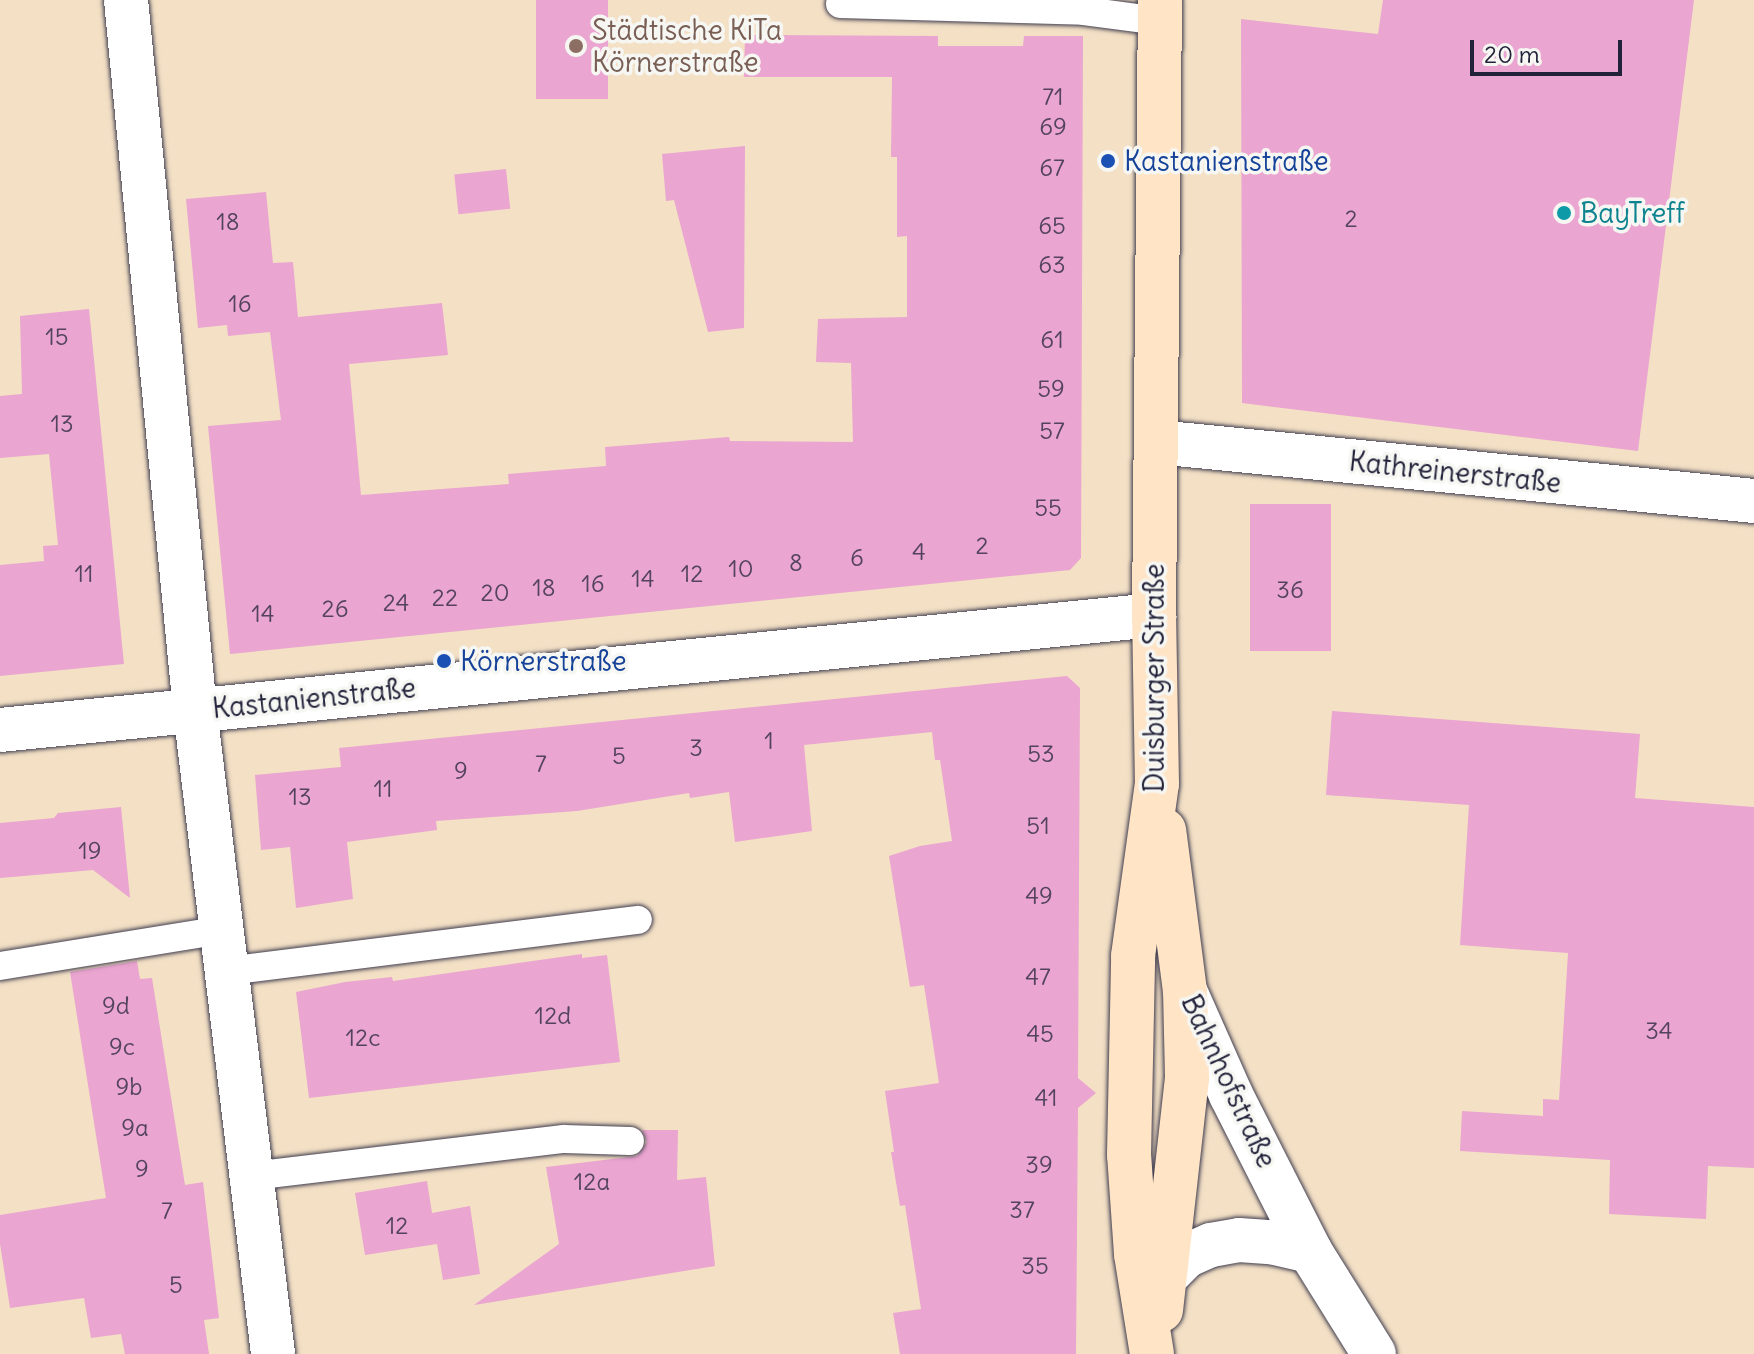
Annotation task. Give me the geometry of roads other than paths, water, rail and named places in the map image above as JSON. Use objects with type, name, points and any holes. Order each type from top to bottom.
[{"type":"main road","name":"Duisburger Straße","points":[[1155,1354],[1136,1254],[1129,1155],[1133,956],[1157,784],[1154,615],[1160,11]]},
{"type":"main road","name":"Bahnhofstraße","points":[[1157,784],[1185,991]]},
{"type":"main road","name":"Duisburger Straße","points":[[1155,1354],[1182,1143],[1187,1077],[1185,991]]},
{"type":"street","points":[[126,0],[195,710],[273,1354]]},
{"type":"street","name":"Kathreinerstraße","points":[[1157,442],[1754,501]]},
{"type":"street","name":"Kastanienstraße","points":[[0,730],[1154,615]]},
{"type":"street","name":"Bahnhofstraße","points":[[1185,991],[1231,1095],[1310,1251],[1374,1354]]},
{"type":"street","points":[[1163,1279],[1186,1256],[1225,1243],[1271,1242],[1310,1251]]},
{"type":"lane","points":[[840,4],[1160,11]]},
{"type":"lane","points":[[0,966],[638,920]]},
{"type":"lane","points":[[252,1176],[564,1139],[630,1141]]},
{"type":"place","name":"Städtische KiTa Körnerstraße","points":[[576,46]]},
{"type":"place","name":"Kastanienstraße","points":[[1108,161]]},
{"type":"place","name":"BayTreff","points":[[1564,213]]},
{"type":"place","name":"Körnerstraße","points":[[444,661]]}]
